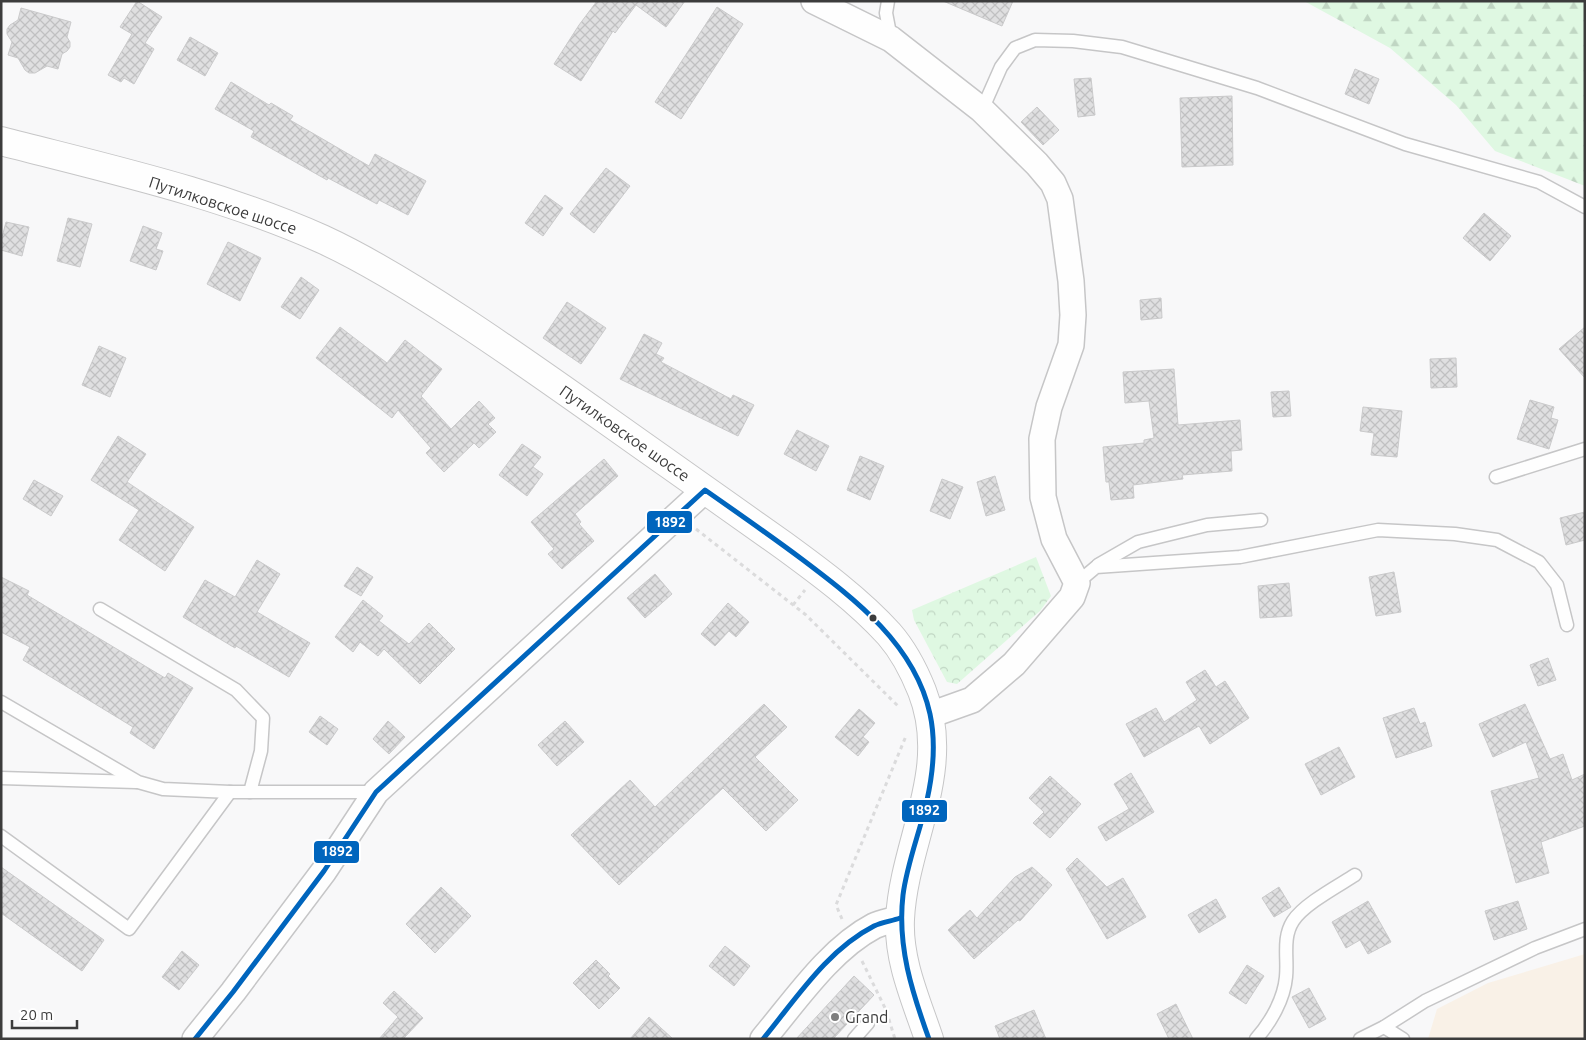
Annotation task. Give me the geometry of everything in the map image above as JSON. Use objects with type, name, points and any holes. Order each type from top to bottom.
[{"type":"main road","name":"Путилковское шоссе","points":[[1,141],[188,190],[253,211],[323,240],[401,281],[502,346],[819,572],[860,606],[890,636],[908,660],[922,689],[915,720],[933,748],[931,779],[924,814],[908,871],[900,918],[901,943],[908,976],[929,1039]]},
{"type":"street","points":[[814,1],[891,39],[982,110],[1042,170],[1053,182],[1060,199],[1072,281],[1074,315],[1072,345],[1049,407],[1042,439],[1043,497],[1054,539],[1077,583],[1072,598],[1014,664],[972,700],[915,720]]},
{"type":"street","points":[[195,1039],[233,992],[324,871],[376,792],[705,490]]},
{"type":"street","points":[[763,1039],[832,957],[852,939],[876,925],[900,918]]},
{"type":"lane","points":[[888,1],[886,13],[891,39]]},
{"type":"lane","points":[[982,110],[1001,67],[1016,48],[1035,40],[1074,41],[1122,47],[1257,88],[1405,144],[1539,182],[1585,207]]},
{"type":"lane","points":[[1496,477],[1585,450]]},
{"type":"lane","points":[[1077,583],[1096,567],[1138,542],[1207,525],[1261,520]]},
{"type":"lane","points":[[1096,567],[1240,557],[1378,530],[1455,534],[1497,540],[1539,562],[1557,585],[1567,625]]},
{"type":"lane","points":[[100,609],[236,690],[263,718],[261,751],[250,792]]},
{"type":"lane","points":[[1,702],[138,782]]},
{"type":"lane","points":[[1,778],[138,782],[163,789],[230,792],[376,792]]},
{"type":"lane","points":[[1,836],[130,929],[230,792]]},
{"type":"lane","points":[[1256,1039],[1264,1030],[1279,1003],[1286,979],[1286,940],[1295,918],[1308,906],[1355,875]]},
{"type":"lane","points":[[1360,1039],[1384,1027],[1425,1001],[1535,948],[1585,929]]},
{"type":"lane","points":[[854,1039],[868,1023]]},
{"type":"lane","points":[[1384,1027],[1403,1039]]},
{"type":"path","points":[[678,515],[806,615],[915,720],[836,905],[843,921]]},
{"type":"path","points":[[793,605],[810,584]]},
{"type":"path","points":[[862,960],[886,1010],[895,1039]]},
{"type":"shaded area","points":[[1585,954],[1585,1039],[1428,1039],[1437,1009],[1488,983]]},
{"type":"green space","points":[[1304,1],[1585,1],[1585,186],[1495,151],[1456,105],[1390,48]]},
{"type":"green space","points":[[1036,557],[1051,596],[1040,611],[957,684],[947,682],[914,620],[912,610]]},
{"type":"building","points":[[137,1],[162,17],[145,43],[154,49],[134,84],[124,78],[121,82],[108,75],[132,34],[120,27]]},
{"type":"building","points":[[597,1],[685,1],[666,27],[636,5],[615,33],[613,31],[581,81],[554,64]]},
{"type":"building","points":[[943,1],[1013,1],[1002,26]]},
{"type":"building","points":[[717,7],[743,24],[681,119],[655,102]]},
{"type":"building","points":[[21,8],[71,22],[67,37],[70,47],[62,54],[58,69],[47,66],[35,73],[29,73],[18,58],[8,55],[12,42],[7,34],[7,29],[18,20]]},
{"type":"building","points":[[190,37],[218,53],[205,76],[177,60]]},
{"type":"building","points":[[1355,69],[1379,79],[1369,104],[1345,94]]},
{"type":"building","points":[[1091,78],[1095,115],[1078,117],[1074,79]]},
{"type":"building","points":[[231,82],[269,105],[271,103],[293,116],[290,120],[369,166],[375,154],[426,181],[408,215],[379,200],[377,204],[328,178],[327,180],[251,137],[254,131],[215,109]]},
{"type":"building","points":[[1232,96],[1233,165],[1182,167],[1180,98]]},
{"type":"building","points":[[1037,107],[1059,130],[1043,145],[1021,122]]},
{"type":"building","points":[[606,168],[630,186],[594,233],[570,214]]},
{"type":"building","points":[[545,195],[563,208],[543,236],[525,223]]},
{"type":"building","points":[[1484,213],[1511,236],[1490,261],[1463,238]]},
{"type":"building","points":[[68,218],[92,224],[80,267],[57,261]]},
{"type":"building","points":[[6,222],[29,227],[22,256],[1,250],[1,241]]},
{"type":"building","points":[[143,226],[162,233],[156,249],[163,251],[156,270],[130,261]]},
{"type":"building","points":[[228,242],[261,258],[240,301],[207,284]]},
{"type":"building","points":[[301,277],[319,290],[300,319],[281,307]]},
{"type":"building","points":[[1161,298],[1162,318],[1141,320],[1140,300]]},
{"type":"building","points":[[567,302],[606,328],[581,364],[543,338]]},
{"type":"building","points":[[340,327],[387,363],[405,340],[442,369],[421,396],[451,429],[479,401],[495,418],[488,424],[496,432],[479,448],[474,443],[444,472],[426,453],[431,448],[398,410],[392,418],[316,358]]},
{"type":"building","points":[[1585,327],[1585,378],[1559,349]]},
{"type":"building","points":[[644,334],[662,343],[656,354],[664,358],[661,362],[731,399],[733,395],[754,405],[738,436],[620,379]]},
{"type":"building","points":[[99,346],[126,358],[110,397],[82,385]]},
{"type":"building","points":[[1456,358],[1457,387],[1431,388],[1430,359]]},
{"type":"building","points":[[1174,369],[1178,425],[1240,420],[1242,450],[1231,451],[1232,471],[1182,475],[1183,479],[1133,485],[1134,498],[1111,500],[1109,482],[1106,482],[1103,447],[1144,443],[1144,440],[1154,438],[1149,401],[1125,403],[1123,372]]},
{"type":"building","points":[[1289,391],[1291,416],[1273,417],[1271,392]]},
{"type":"building","points":[[1530,400],[1554,407],[1551,418],[1558,420],[1549,449],[1517,439]]},
{"type":"building","points":[[1363,407],[1402,411],[1397,457],[1371,455],[1374,433],[1360,431]]},
{"type":"building","points":[[797,430],[829,446],[816,471],[784,454]]},
{"type":"building","points":[[118,436],[146,454],[127,482],[194,527],[165,571],[119,540],[139,510],[91,480]]},
{"type":"building","points":[[522,444],[541,457],[533,467],[543,474],[527,496],[499,475]]},
{"type":"building","points":[[860,456],[884,466],[870,500],[847,490]]},
{"type":"building","points":[[604,459],[618,476],[575,514],[581,522],[579,524],[594,541],[562,569],[548,554],[554,549],[531,522]]},
{"type":"building","points":[[995,476],[1005,510],[986,516],[977,482]]},
{"type":"building","points":[[942,479],[963,487],[950,519],[930,511]]},
{"type":"building","points":[[34,480],[63,496],[51,516],[23,499]]},
{"type":"building","points":[[1585,512],[1585,540],[1566,545],[1560,518]]},
{"type":"building","points":[[257,560],[280,574],[257,612],[310,643],[289,677],[183,617],[205,580],[235,597]]},
{"type":"building","points":[[357,567],[373,577],[361,596],[344,586]]},
{"type":"building","points":[[1394,572],[1401,612],[1376,616],[1369,577]]},
{"type":"building","points":[[655,574],[672,594],[645,618],[627,598]]},
{"type":"building","points":[[1,577],[29,591],[27,595],[165,678],[168,673],[193,688],[154,749],[130,733],[133,727],[23,660],[30,647],[1,632]]},
{"type":"building","points":[[1289,583],[1292,616],[1260,618],[1258,586]]},
{"type":"building","points":[[363,600],[383,616],[379,621],[409,644],[429,623],[455,649],[420,684],[384,649],[378,656],[360,642],[353,652],[335,637]]},
{"type":"building","points":[[728,603],[749,622],[736,637],[729,631],[715,646],[701,634]]},
{"type":"building","points":[[1548,658],[1556,680],[1538,686],[1530,665]]},
{"type":"building","points":[[1205,670],[1216,687],[1225,681],[1249,718],[1210,744],[1199,726],[1144,757],[1126,724],[1156,708],[1164,722],[1197,700],[1186,682]]},
{"type":"building","points":[[764,704],[787,727],[755,757],[798,800],[766,831],[723,788],[619,885],[571,835],[630,780],[655,807]]},
{"type":"building","points":[[1525,704],[1550,759],[1563,754],[1572,780],[1585,774],[1585,826],[1541,842],[1549,873],[1516,883],[1491,791],[1539,778],[1526,742],[1493,757],[1479,724]]},
{"type":"building","points":[[1414,708],[1420,724],[1425,722],[1432,746],[1396,758],[1383,718]]},
{"type":"building","points":[[859,709],[875,723],[863,737],[869,742],[858,756],[835,737]]},
{"type":"building","points":[[320,716],[338,729],[327,745],[309,732]]},
{"type":"building","points":[[388,721],[405,737],[389,754],[373,739]]},
{"type":"building","points":[[565,721],[584,742],[557,766],[538,745]]},
{"type":"building","points":[[1339,747],[1355,777],[1321,795],[1305,764]]},
{"type":"building","points":[[1131,773],[1154,812],[1106,841],[1098,827],[1129,809],[1114,784]]},
{"type":"building","points":[[1050,776],[1081,804],[1050,838],[1033,823],[1044,812],[1029,798]]},
{"type":"building","points":[[1077,858],[1107,887],[1123,878],[1146,917],[1107,939],[1066,869]]},
{"type":"building","points":[[1,867],[104,940],[82,971],[1,913]]},
{"type":"building","points":[[1032,867],[1052,885],[1020,921],[1018,920],[974,959],[948,930],[970,910],[977,918],[1015,877]]},
{"type":"building","points":[[441,887],[471,916],[435,953],[406,924]]},
{"type":"building","points":[[1279,887],[1291,907],[1274,917],[1262,898]]},
{"type":"building","points":[[1216,899],[1226,917],[1199,933],[1188,915]]},
{"type":"building","points":[[1368,901],[1391,942],[1368,954],[1360,940],[1346,948],[1332,922]]},
{"type":"building","points":[[1518,901],[1527,929],[1494,940],[1485,911]]},
{"type":"building","points":[[725,946],[750,966],[734,986],[709,966]]},
{"type":"building","points":[[182,951],[199,965],[179,990],[162,977]]},
{"type":"building","points":[[596,960],[610,974],[608,976],[620,988],[599,1009],[573,983]]},
{"type":"building","points":[[1247,965],[1264,976],[1246,1004],[1229,993]]},
{"type":"building","name":"Grand","points":[[854,976],[874,995],[833,1039],[796,1039]]},
{"type":"building","points":[[1309,988],[1326,1019],[1309,1028],[1292,997]]},
{"type":"building","points":[[394,991],[423,1018],[403,1039],[379,1039],[398,1017],[383,1003]]},
{"type":"building","points":[[1176,1004],[1193,1039],[1169,1039],[1157,1014]]},
{"type":"building","points":[[1034,1010],[1046,1039],[1000,1039],[995,1026]]},
{"type":"building","points":[[649,1017],[673,1039],[630,1039]]},
{"type":"transit line","name":"1892","points":[[195,1039],[233,992],[324,871],[376,792],[705,490],[767,533],[863,608],[897,645],[911,666],[922,689],[932,725],[932,768],[927,800],[905,883],[902,932],[907,968],[929,1039]]},
{"type":"transit line","name":"1892","points":[[763,1039],[813,976],[841,948],[874,926],[900,918]]},
{"type":"place","name":"Grand","points":[[835,1017]]}]
